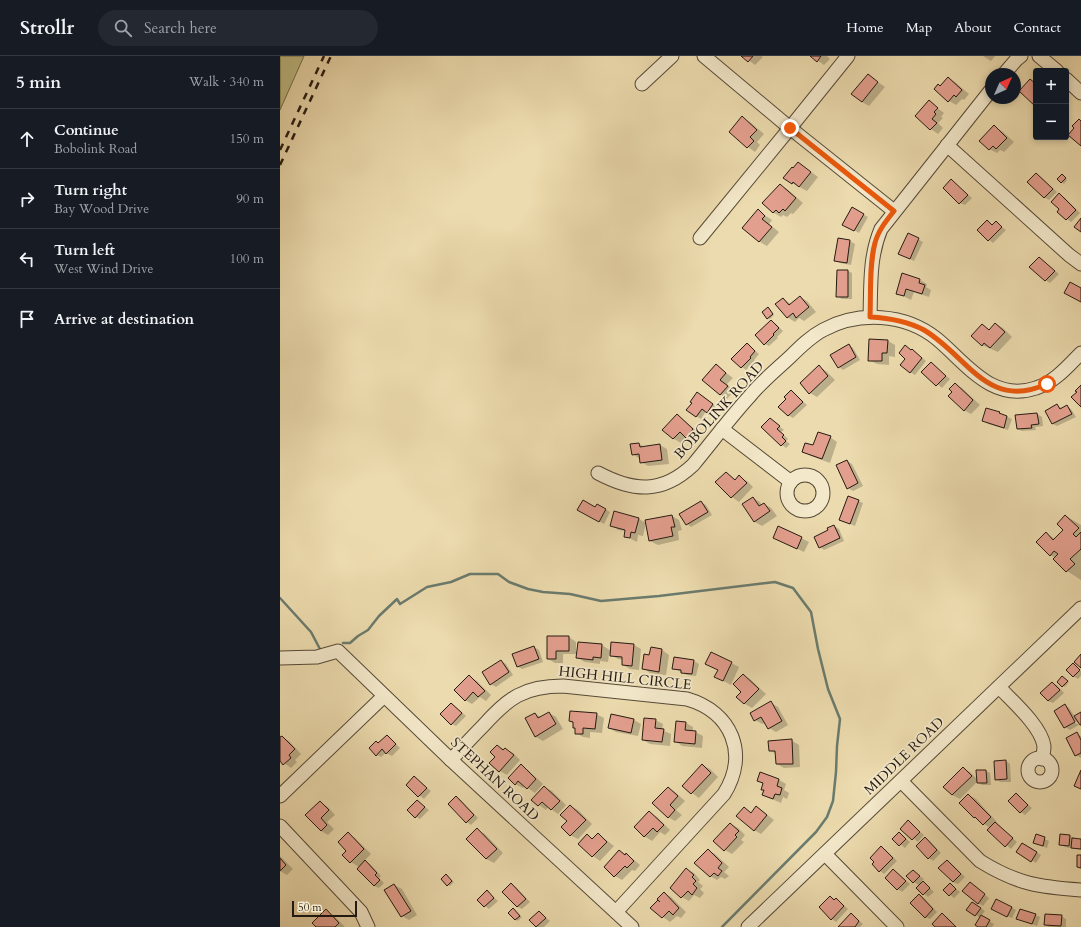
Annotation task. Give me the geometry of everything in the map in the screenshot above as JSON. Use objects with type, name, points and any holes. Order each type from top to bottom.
[{"type":"street","points":[[642,84],[672,56]]},
{"type":"street","points":[[704,56],[790,128],[894,211]]},
{"type":"street","points":[[700,238],[848,56]]},
{"type":"street","points":[[1009,68],[1021,56]]},
{"type":"street","points":[[1039,56],[1053,68]]},
{"type":"street","points":[[1069,82],[1081,92]]},
{"type":"street","points":[[870,317],[872,254],[875,242],[881,229],[985,98]]},
{"type":"street","points":[[947,145],[1069,255],[1081,264]]},
{"type":"street","name":"BOBOLINK ROAD","points":[[598,473],[615,482],[640,488],[663,484],[674,480],[693,465],[767,377],[822,330],[852,319],[870,317],[898,320],[923,330],[936,338],[982,380],[992,386],[1008,390],[1026,391],[1047,384],[1081,353]]},
{"type":"street","points":[[722,429],[791,482]]},
{"type":"street","name":"MIDDLE ROAD","points":[[748,927],[999,687],[1079,614]]},
{"type":"street","name":"STEPHAN ROAD","points":[[280,658],[317,657],[338,652],[451,760],[632,927]]},
{"type":"street","name":"HIGH HILL CIRCLE","points":[[451,760],[500,707],[510,699],[536,688],[563,686],[687,699],[703,704],[717,714],[730,731],[736,752],[736,763],[730,784],[724,794],[616,912]]},
{"type":"street","points":[[999,687],[1026,714],[1034,726],[1044,745],[1042,759]]},
{"type":"street","points":[[280,796],[384,696]]},
{"type":"street","points":[[901,781],[980,861],[992,869],[1021,882],[1050,888],[1081,890]]},
{"type":"street","points":[[280,826],[361,912],[368,927]]},
{"type":"street","points":[[825,854],[897,927]]},
{"type":"shaded area","points":[[280,56],[304,56],[280,110]]},
{"type":"building","points":[[741,56],[753,56],[748,62]]},
{"type":"building","points":[[810,56],[821,56],[817,62]]},
{"type":"building","points":[[868,74],[878,82],[862,102],[851,94]]},
{"type":"building","points":[[948,77],[962,90],[956,97],[954,95],[948,102],[934,89],[938,84],[940,86]]},
{"type":"building","points":[[1030,79],[1033,82],[1033,104],[1021,93],[1021,89]]},
{"type":"building","points":[[929,100],[938,108],[934,112],[936,114],[932,119],[937,123],[930,130],[915,116]]},
{"type":"building","points":[[742,116],[757,130],[750,137],[754,141],[747,148],[729,132]]},
{"type":"building","points":[[1079,119],[1081,121],[1081,146],[1069,136],[1074,128],[1072,126]]},
{"type":"building","points":[[994,125],[1007,138],[996,149],[993,146],[989,150],[979,141]]},
{"type":"building","points":[[798,162],[811,172],[799,187],[793,182],[792,184],[783,178]]},
{"type":"building","points":[[1036,173],[1053,189],[1044,198],[1027,182]]},
{"type":"building","points":[[1062,174],[1066,178],[1061,183],[1057,179]]},
{"type":"building","points":[[951,179],[968,195],[959,204],[943,188]]},
{"type":"building","points":[[780,184],[796,198],[785,211],[783,209],[779,213],[776,210],[773,213],[762,203]]},
{"type":"building","points":[[1059,193],[1076,210],[1066,220],[1057,212],[1059,209],[1051,202]]},
{"type":"building","points":[[852,207],[864,214],[854,231],[842,225]]},
{"type":"building","points":[[758,209],[765,216],[762,219],[772,227],[759,242],[742,228]]},
{"type":"building","points":[[1081,218],[1081,232],[1074,227]]},
{"type":"building","points":[[987,220],[992,225],[996,221],[1002,227],[988,241],[977,230]]},
{"type":"building","points":[[908,233],[919,238],[910,259],[898,254]]},
{"type":"building","points":[[838,238],[850,240],[847,263],[834,261]]},
{"type":"building","points":[[1039,257],[1055,271],[1045,281],[1029,267]]},
{"type":"building","points":[[837,270],[848,270],[848,297],[836,297]]},
{"type":"building","points":[[902,273],[920,279],[919,283],[925,285],[922,294],[906,289],[904,296],[896,294]]},
{"type":"building","points":[[1070,282],[1081,288],[1081,302],[1064,293]]},
{"type":"building","points":[[800,296],[809,307],[796,318],[793,313],[787,318],[775,304],[783,298],[789,305]]},
{"type":"building","points":[[768,307],[773,314],[767,319],[762,312]]},
{"type":"building","points":[[771,320],[779,328],[764,345],[755,335]]},
{"type":"building","points":[[995,323],[1005,332],[990,348],[984,343],[982,346],[971,336],[982,324],[989,330]]},
{"type":"building","points":[[869,339],[888,340],[887,353],[882,353],[882,361],[868,361]]},
{"type":"building","points":[[747,343],[755,351],[750,357],[751,358],[741,368],[731,359]]},
{"type":"building","points":[[849,344],[856,357],[838,368],[830,355]]},
{"type":"building","points":[[905,345],[922,358],[910,373],[900,365],[905,359],[899,353]]},
{"type":"building","points":[[931,362],[946,376],[936,386],[921,372]]},
{"type":"building","points":[[716,364],[726,373],[720,380],[728,386],[720,395],[702,380]]},
{"type":"building","points":[[819,365],[828,376],[809,394],[800,383]]},
{"type":"building","points":[[955,383],[973,400],[964,411],[948,396],[952,392],[949,389]]},
{"type":"building","points":[[1081,385],[1081,407],[1071,397],[1077,392],[1075,391]]},
{"type":"building","points":[[791,390],[803,402],[788,416],[778,407],[786,399],[784,397]]},
{"type":"building","points":[[697,392],[713,404],[707,413],[702,409],[696,417],[686,410],[692,403],[690,402]]},
{"type":"building","points":[[1057,404],[1060,409],[1067,405],[1072,414],[1052,424],[1045,411]]},
{"type":"building","points":[[986,408],[1000,412],[999,413],[1007,416],[1004,428],[982,421]]},
{"type":"building","points":[[1037,413],[1039,424],[1031,425],[1032,428],[1017,429],[1015,415]]},
{"type":"building","points":[[677,414],[693,429],[686,438],[680,432],[673,439],[662,430]]},
{"type":"building","points":[[770,418],[780,426],[777,429],[784,435],[782,437],[786,441],[781,446],[761,427]]},
{"type":"building","points":[[818,432],[831,436],[822,459],[802,452],[805,443],[813,445]]},
{"type":"building","points":[[639,443],[640,447],[660,444],[662,460],[640,463],[639,454],[632,455],[630,444]]},
{"type":"building","points":[[847,460],[858,483],[847,489],[836,465]]},
{"type":"building","points":[[726,472],[735,480],[739,475],[747,483],[731,498],[715,482]]},
{"type":"building","points":[[848,496],[859,500],[850,524],[839,520]]},
{"type":"building","points":[[753,497],[759,506],[764,503],[770,511],[754,522],[742,504]]},
{"type":"building","points":[[583,500],[595,507],[597,504],[606,509],[599,522],[577,510]]},
{"type":"building","points":[[701,501],[708,512],[686,525],[679,514]]},
{"type":"building","points":[[614,511],[639,518],[635,533],[631,532],[630,538],[624,537],[625,530],[610,526]]},
{"type":"building","points":[[672,515],[675,527],[671,527],[673,536],[649,541],[645,520]]},
{"type":"building","points":[[1065,515],[1079,528],[1073,534],[1076,537],[1081,532],[1081,549],[1070,559],[1075,564],[1066,572],[1053,559],[1058,554],[1054,551],[1050,556],[1036,542],[1046,532],[1053,540],[1063,530],[1057,524]]},
{"type":"building","points":[[834,525],[840,538],[819,548],[814,537],[828,530],[827,528]]},
{"type":"building","points":[[778,526],[802,537],[797,549],[773,538]]},
{"type":"building","points":[[547,636],[569,636],[569,651],[556,651],[556,659],[547,659]]},
{"type":"building","points":[[578,642],[602,644],[601,658],[593,657],[593,660],[576,658]]},
{"type":"building","points":[[611,642],[634,644],[632,666],[622,665],[622,657],[610,656]]},
{"type":"building","points":[[534,646],[539,659],[517,667],[512,654]]},
{"type":"building","points":[[651,647],[662,649],[659,672],[642,669],[644,654],[649,655]]},
{"type":"building","points":[[711,652],[732,662],[723,681],[714,677],[718,670],[705,664]]},
{"type":"building","points":[[1081,654],[1081,668],[1074,662]]},
{"type":"building","points":[[674,657],[694,660],[692,674],[681,673],[681,670],[672,669]]},
{"type":"building","points":[[501,660],[509,672],[490,685],[482,672]]},
{"type":"building","points":[[1073,663],[1080,670],[1073,677],[1066,670]]},
{"type":"building","points":[[743,674],[759,689],[744,704],[736,697],[741,692],[733,684]]},
{"type":"building","points":[[469,675],[485,691],[478,697],[473,692],[465,701],[454,690]]},
{"type":"building","points":[[1062,676],[1068,681],[1062,687],[1057,682]]},
{"type":"building","points":[[1052,682],[1060,690],[1048,701],[1040,693]]},
{"type":"building","points":[[771,701],[782,721],[768,729],[761,717],[754,721],[750,713]]},
{"type":"building","points":[[451,703],[462,713],[451,725],[440,714]]},
{"type":"building","points":[[1065,704],[1075,722],[1064,728],[1054,711]]},
{"type":"building","points":[[570,711],[597,713],[595,729],[583,728],[583,734],[575,734],[573,722],[569,721]]},
{"type":"building","points":[[549,712],[556,724],[535,737],[525,718],[535,713],[538,718]]},
{"type":"building","points":[[1081,712],[1081,725],[1080,725],[1074,716]]},
{"type":"building","points":[[611,714],[634,719],[631,733],[608,728]]},
{"type":"building","points":[[644,718],[656,719],[655,728],[664,729],[662,742],[642,740]]},
{"type":"building","points":[[676,721],[686,722],[685,730],[696,731],[695,744],[674,742]]},
{"type":"building","points":[[1077,732],[1081,740],[1081,753],[1075,756],[1066,738]]},
{"type":"building","points":[[387,735],[396,744],[386,754],[382,749],[376,756],[369,748],[376,741],[378,743]]},
{"type":"building","points":[[282,736],[295,749],[289,755],[291,758],[283,765],[280,761],[280,737]]},
{"type":"building","points":[[792,739],[793,764],[776,764],[775,751],[769,751],[768,741]]},
{"type":"building","points":[[497,745],[503,750],[505,748],[514,755],[499,772],[489,763],[495,757],[490,752]]},
{"type":"building","points":[[1006,760],[1007,779],[995,780],[994,761]]},
{"type":"building","points":[[521,764],[536,779],[527,789],[518,781],[515,785],[508,778]]},
{"type":"building","points":[[702,764],[711,773],[691,794],[682,786]]},
{"type":"building","points":[[963,767],[972,776],[952,795],[943,787]]},
{"type":"building","points":[[976,770],[986,770],[987,783],[977,783]]},
{"type":"building","points":[[1081,770],[1081,789],[1074,786]]},
{"type":"building","points":[[760,772],[779,779],[777,786],[782,788],[780,795],[775,794],[773,799],[762,795],[764,790],[761,790],[763,783],[757,781]]},
{"type":"building","points":[[414,776],[427,788],[418,797],[406,785]]},
{"type":"building","points":[[544,786],[560,801],[551,810],[542,802],[538,806],[531,800]]},
{"type":"building","points":[[668,787],[678,796],[670,805],[675,810],[668,818],[652,803]]},
{"type":"building","points":[[1016,793],[1028,805],[1020,813],[1008,801]]},
{"type":"building","points":[[968,794],[991,817],[983,825],[959,803]]},
{"type":"building","points":[[456,796],[474,815],[466,823],[448,804]]},
{"type":"building","points":[[417,800],[425,807],[415,818],[407,810]]},
{"type":"building","points":[[320,801],[329,810],[321,818],[327,825],[321,831],[305,815]]},
{"type":"building","points":[[570,805],[586,820],[570,836],[561,827],[567,821],[560,815]]},
{"type":"building","points":[[756,806],[767,815],[754,831],[736,816],[744,807],[751,813]]},
{"type":"building","points":[[649,811],[664,825],[657,832],[653,828],[644,837],[634,827]]},
{"type":"building","points":[[908,820],[920,832],[912,840],[900,829]]},
{"type":"building","points":[[995,822],[1013,838],[1005,847],[987,830]]},
{"type":"building","points":[[730,823],[739,831],[735,835],[737,837],[724,851],[713,841]]},
{"type":"building","points":[[477,828],[497,849],[486,859],[466,839]]},
{"type":"building","points":[[348,832],[364,849],[350,863],[342,855],[346,851],[338,842]]},
{"type":"building","points":[[899,832],[906,839],[899,846],[892,839]]},
{"type":"building","points":[[598,833],[607,842],[592,857],[578,844],[587,834],[592,839]]},
{"type":"building","points":[[1036,834],[1045,837],[1043,846],[1033,843]]},
{"type":"building","points":[[1060,834],[1070,835],[1069,846],[1059,845]]},
{"type":"building","points":[[925,837],[937,850],[928,859],[916,846]]},
{"type":"building","points":[[1072,838],[1081,839],[1081,849],[1071,848]]},
{"type":"building","points":[[1022,843],[1037,852],[1031,862],[1016,852]]},
{"type":"building","points":[[881,846],[893,858],[879,872],[872,864],[874,862],[870,858]]},
{"type":"building","points":[[708,849],[722,863],[718,868],[722,871],[718,876],[714,873],[710,877],[694,863]]},
{"type":"building","points":[[619,850],[625,855],[626,853],[634,861],[627,868],[625,866],[614,877],[604,867]]},
{"type":"building","points":[[1077,855],[1081,855],[1081,868],[1077,867]]},
{"type":"building","points":[[280,858],[286,865],[280,871]]},
{"type":"building","points":[[365,860],[377,873],[375,875],[380,880],[374,886],[357,869]]},
{"type":"building","points":[[947,860],[961,874],[953,882],[938,868]]},
{"type":"building","points":[[686,868],[694,875],[692,877],[696,881],[693,884],[697,888],[692,895],[688,891],[681,898],[670,888]]},
{"type":"building","points":[[893,869],[906,881],[897,890],[885,878]]},
{"type":"building","points":[[913,870],[920,876],[913,883],[906,876]]},
{"type":"building","points":[[446,874],[452,881],[447,886],[441,879]]},
{"type":"building","points":[[923,881],[930,888],[923,895],[916,888]]},
{"type":"building","points":[[970,882],[985,894],[978,904],[962,891]]},
{"type":"building","points":[[511,883],[526,899],[517,907],[502,892]]},
{"type":"building","points":[[950,883],[956,889],[949,896],[943,890]]},
{"type":"building","points":[[394,884],[411,911],[401,917],[384,890]]},
{"type":"building","points":[[487,890],[494,898],[484,907],[477,900]]},
{"type":"building","points":[[664,892],[679,908],[673,915],[669,911],[662,918],[650,908],[658,900],[657,899]]},
{"type":"building","points":[[919,894],[933,909],[925,918],[910,903]]},
{"type":"building","points":[[830,896],[834,900],[836,898],[844,906],[831,920],[819,907]]},
{"type":"building","points":[[996,899],[1012,907],[1007,917],[991,909]]},
{"type":"building","points":[[972,902],[981,908],[975,916],[966,910]]},
{"type":"building","points":[[513,908],[520,916],[515,920],[508,913]]},
{"type":"building","points":[[326,909],[339,923],[335,927],[316,927],[312,923]]},
{"type":"building","points":[[1020,909],[1036,914],[1032,924],[1016,919]]},
{"type":"building","points":[[539,911],[546,918],[536,927],[529,920]]},
{"type":"building","points":[[851,913],[859,921],[855,927],[838,927]]},
{"type":"building","points":[[942,913],[956,927],[935,927],[932,924]]},
{"type":"building","points":[[1045,914],[1062,915],[1061,926],[1044,925]]},
{"type":"building","points":[[981,915],[990,920],[986,927],[978,927],[975,925]]},
{"type":"waterway","points":[[343,643],[350,643],[368,630],[379,616],[397,599],[400,604],[427,587],[451,582],[470,574],[498,574],[509,582],[528,589],[543,592],[570,594],[601,601],[659,596],[775,582],[793,588],[811,612],[828,689],[840,719],[833,801],[827,817],[816,832],[722,927]]},
{"type":"waterway","points":[[280,598],[311,632],[321,651]]},
{"type":"railway","points":[[280,150],[324,56]]},
{"type":"railway","points":[[280,165],[331,56]]},
{"type":"route","points":[[790,128],[894,211],[881,229],[875,242],[872,254],[870,317],[883,317],[898,320],[923,330],[936,338],[982,380],[992,386],[1014,391],[1026,391],[1047,384]]}]
